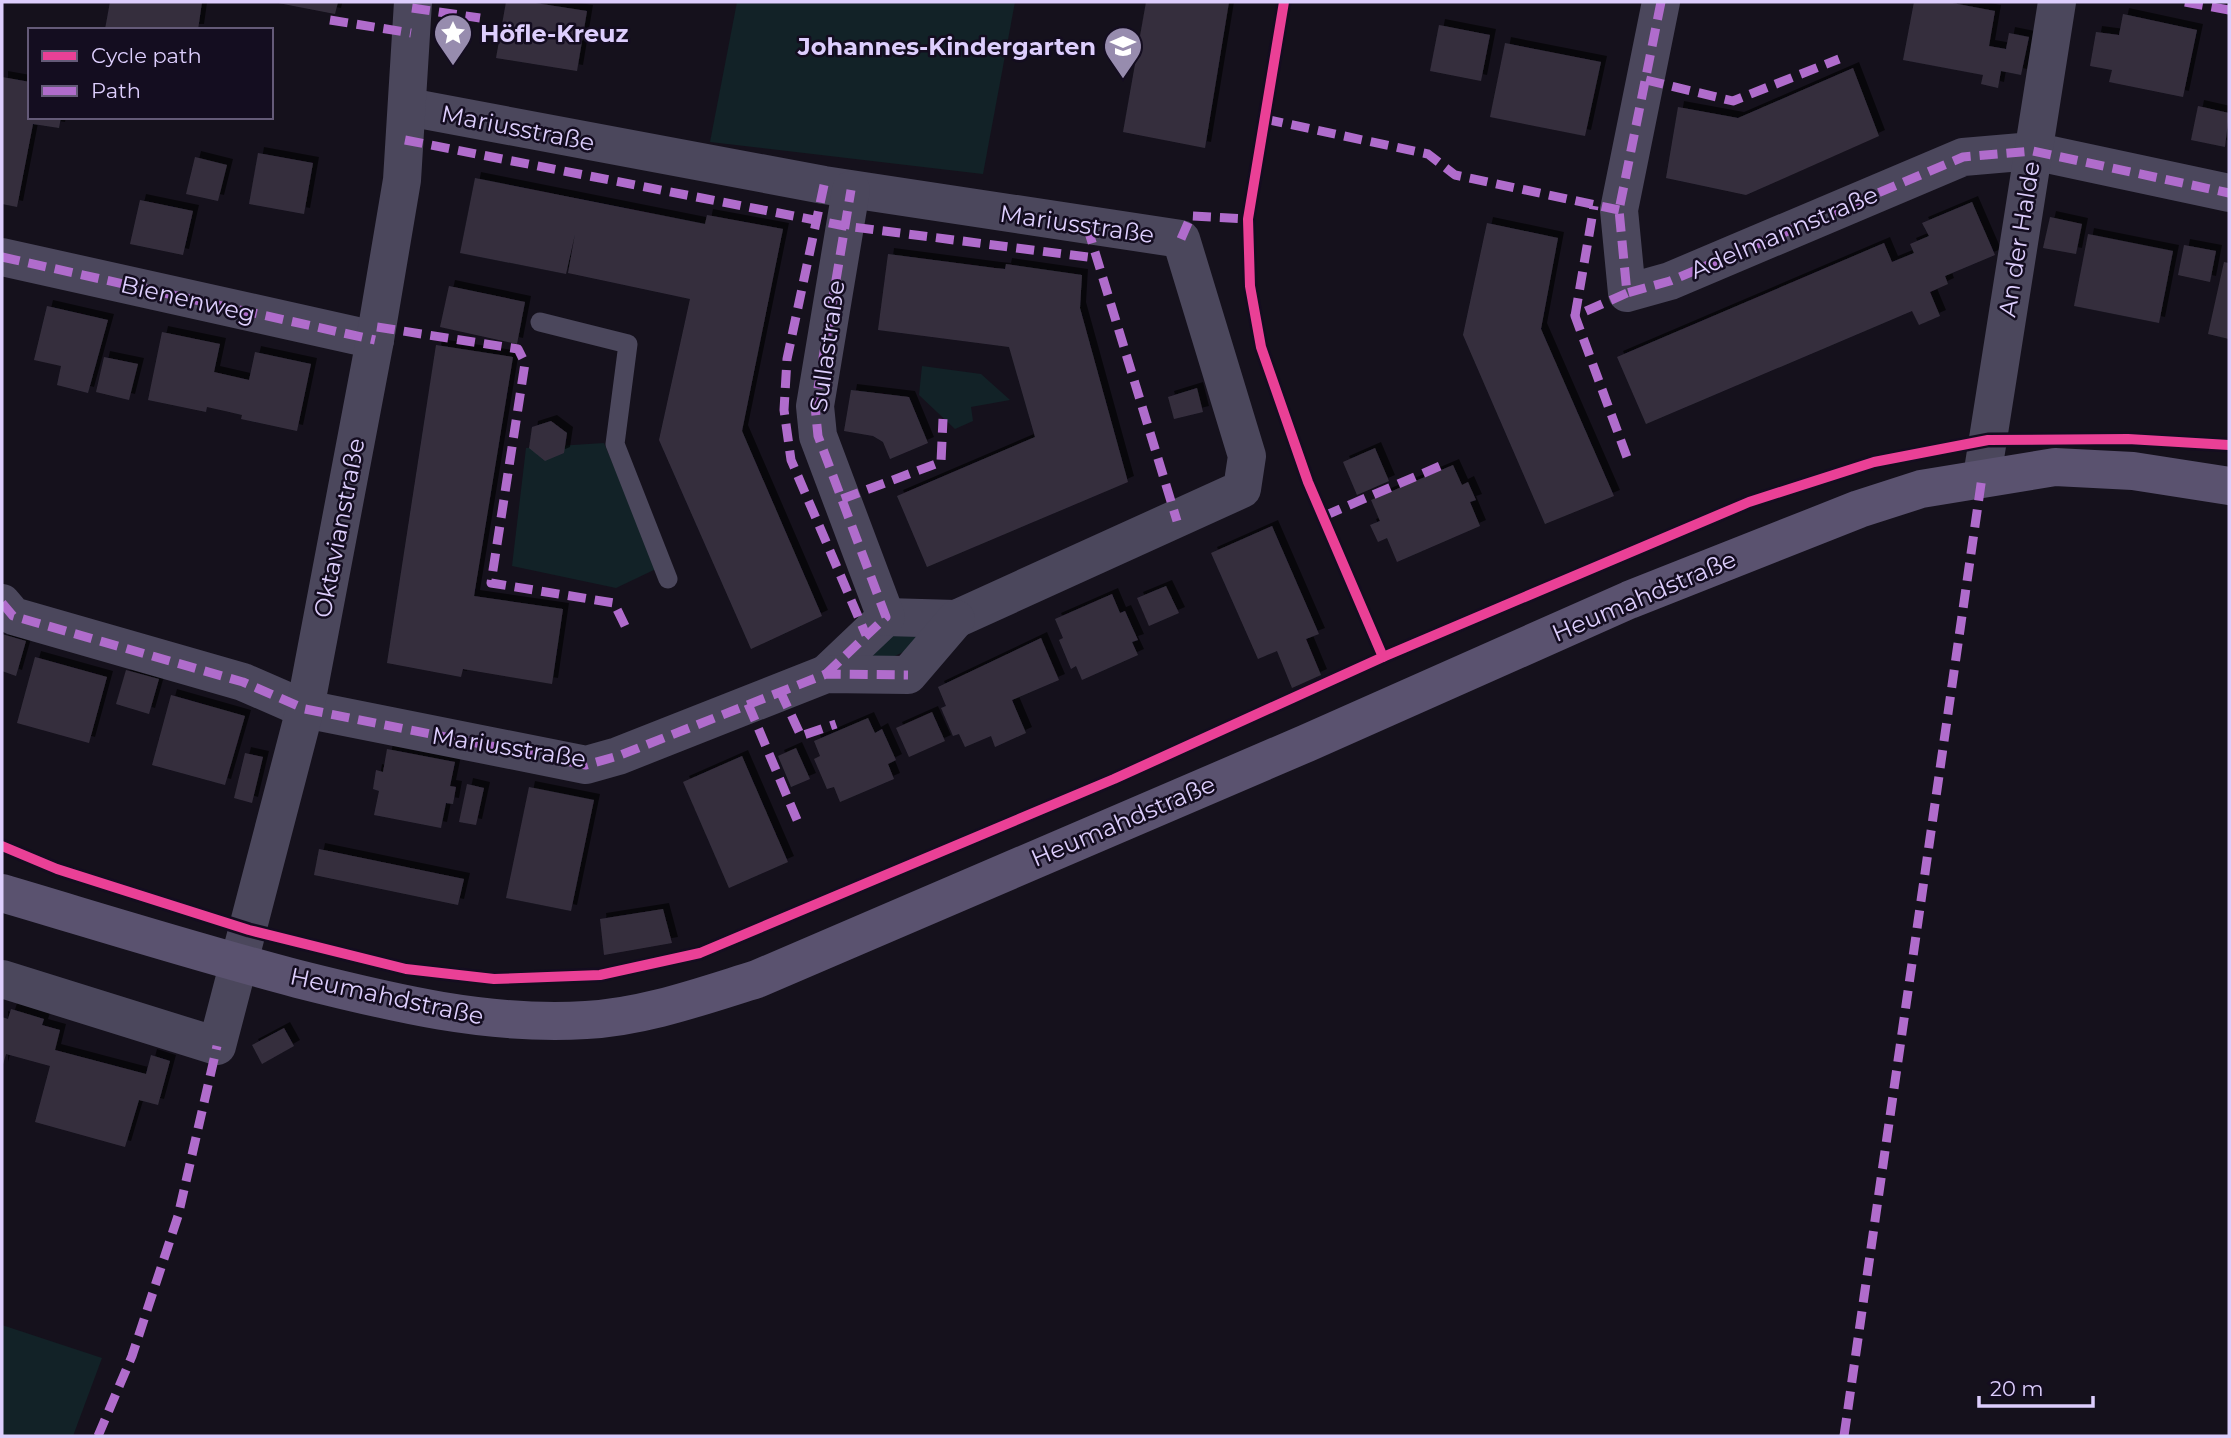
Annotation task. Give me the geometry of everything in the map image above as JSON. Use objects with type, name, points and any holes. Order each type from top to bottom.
[{"type":"main road","name":"Heumahdstraße","points":[[2,893],[238,963],[434,1011],[512,1020],[589,1020],[676,1004],[757,979],[1294,748],[1629,600],[1859,509],[1921,489],[2055,467],[2133,471],[2229,486]]},
{"type":"street","name":"Oktavianstraße","points":[[2,979],[217,1046],[304,709],[375,340],[402,180],[412,2]]},
{"type":"street","name":"Adelmannstraße","points":[[1661,2],[1619,210],[1627,293],[1670,281],[1963,157],[2033,151],[2229,193]]},
{"type":"street","name":"An der Halde","points":[[1982,477],[2057,2]]},
{"type":"street","name":"Mariusstraße","points":[[304,709],[586,765],[618,756],[826,674],[886,617],[956,618],[1242,489],[1247,456],[1181,239],[851,190],[408,107]]},
{"type":"street","name":"Sullastraße","points":[[851,190],[815,406],[818,436],[886,617]]},
{"type":"street","name":"Bienenweg","points":[[2,257],[375,340]]},
{"type":"street","points":[[2,603],[13,616],[243,682],[304,709]]},
{"type":"street","name":"Mariusstraße","points":[[826,674],[908,675],[956,618]]},
{"type":"lane","points":[[540,321],[628,344],[615,444],[668,579]]},
{"type":"shaded area","points":[[737,2],[1015,2],[983,174],[710,142]]},
{"type":"shaded area","points":[[922,366],[981,374],[1010,400],[971,407],[973,421],[955,429],[919,395]]},
{"type":"shaded area","points":[[604,443],[658,568],[616,588],[512,566],[526,448]]},
{"type":"shaded area","points":[[912,624],[922,643],[872,667],[859,655]]},
{"type":"shaded area","points":[[2,1325],[102,1358],[73,1436],[2,1436]]},
{"type":"building","points":[[110,2],[202,2],[198,28],[105,28]]},
{"type":"building","points":[[273,2],[338,2],[335,14]]},
{"type":"building","points":[[506,2],[529,2],[587,11],[577,71],[496,58]]},
{"type":"building","points":[[1146,2],[1229,2],[1205,148],[1123,132]]},
{"type":"building","points":[[1914,2],[1947,2],[1995,11],[1989,46],[2006,49],[2009,33],[2029,37],[2021,75],[2001,71],[1998,88],[1981,84],[1983,75],[1903,60]]},
{"type":"building","points":[[2123,14],[2197,30],[2183,97],[2109,82],[2112,70],[2090,66],[2096,32],[2119,35]]},
{"type":"building","points":[[1439,25],[1490,35],[1481,81],[1430,71]]},
{"type":"building","points":[[1505,43],[1601,62],[1585,136],[1490,117]]},
{"type":"building","points":[[1853,68],[1879,136],[1746,195],[1666,178],[1678,107],[1738,118]]},
{"type":"building","points":[[2,77],[28,82],[28,119],[61,119],[59,128],[33,124],[17,207],[2,204]]},
{"type":"building","points":[[2198,106],[2229,113],[2225,147],[2191,140]]},
{"type":"building","points":[[258,153],[313,163],[304,214],[249,204]]},
{"type":"building","points":[[195,157],[227,165],[218,201],[186,194]]},
{"type":"building","points":[[475,178],[705,224],[707,215],[783,229],[742,431],[822,616],[751,649],[659,440],[690,299],[568,273],[575,234],[566,274],[460,253]]},
{"type":"building","points":[[140,200],[193,211],[183,255],[130,244]]},
{"type":"building","points":[[1972,202],[1995,255],[1945,276],[1948,284],[1930,292],[1940,316],[1919,325],[1912,311],[1646,424],[1617,357],[1884,243],[1892,262],[1914,253],[1910,244],[1929,236],[1922,223]]},
{"type":"building","points":[[2050,217],[2082,224],[2076,254],[2043,248]]},
{"type":"building","points":[[1487,223],[1558,238],[1541,329],[1614,496],[1545,524],[1463,335]]},
{"type":"building","points":[[2088,234],[2173,251],[2159,323],[2074,306]]},
{"type":"building","points":[[2184,245],[2216,251],[2210,282],[2178,275]]},
{"type":"building","points":[[888,254],[1005,269],[1006,264],[1082,275],[1080,308],[1128,482],[927,567],[897,496],[1035,437],[1009,347],[878,330]]},
{"type":"building","points":[[2224,262],[2229,263],[2229,339],[2208,334]]},
{"type":"building","points":[[449,286],[525,302],[517,344],[440,327]]},
{"type":"building","points":[[47,306],[108,320],[88,393],[57,385],[61,366],[34,360]]},
{"type":"building","points":[[162,332],[220,344],[214,372],[249,380],[255,352],[311,364],[297,431],[241,419],[242,415],[207,407],[206,412],[148,400]]},
{"type":"building","points":[[436,345],[513,357],[474,596],[563,609],[552,684],[463,669],[461,677],[387,663]]},
{"type":"building","points":[[104,357],[138,364],[129,400],[96,392]]},
{"type":"building","points":[[1197,388],[1203,412],[1174,419],[1168,397]]},
{"type":"building","points":[[851,390],[909,397],[928,443],[890,459],[883,442],[873,436],[844,431]]},
{"type":"building","points":[[551,421],[567,433],[564,453],[545,461],[529,448],[532,427]]},
{"type":"building","points":[[1375,448],[1389,481],[1357,495],[1343,462]]},
{"type":"building","points":[[1453,465],[1462,485],[1468,482],[1476,500],[1470,502],[1480,526],[1397,562],[1387,538],[1378,542],[1370,525],[1380,521],[1371,500]]},
{"type":"building","points":[[1272,526],[1319,634],[1306,639],[1321,675],[1292,688],[1277,651],[1258,659],[1211,553]]},
{"type":"building","points":[[1166,586],[1179,613],[1149,626],[1137,598]]},
{"type":"building","points":[[1112,594],[1120,613],[1125,611],[1138,640],[1132,642],[1138,655],[1082,680],[1076,666],[1071,669],[1059,640],[1063,638],[1055,619]]},
{"type":"building","points":[[2,634],[26,641],[16,676],[2,671]]},
{"type":"building","points":[[1041,638],[1059,680],[1012,700],[1026,733],[995,747],[991,736],[965,747],[959,734],[953,736],[941,708],[946,706],[938,687]]},
{"type":"building","points":[[35,657],[107,677],[89,743],[17,723]]},
{"type":"building","points":[[126,670],[159,679],[149,714],[116,704]]},
{"type":"building","points":[[171,695],[245,716],[225,785],[152,765]]},
{"type":"building","points":[[932,712],[945,741],[909,757],[896,728]]},
{"type":"building","points":[[868,718],[875,733],[882,729],[896,760],[888,764],[894,779],[840,802],[834,787],[827,789],[814,759],[820,756],[814,741]]},
{"type":"building","points":[[796,748],[810,779],[791,787],[778,756]]},
{"type":"building","points":[[387,749],[455,762],[450,786],[456,787],[453,804],[446,803],[441,828],[374,815],[379,791],[373,789],[376,770],[383,772]]},
{"type":"building","points":[[245,753],[263,757],[252,803],[234,798]]},
{"type":"building","points":[[742,756],[788,862],[729,888],[683,782]]},
{"type":"building","points":[[467,784],[484,788],[476,825],[459,822]]},
{"type":"building","points":[[529,787],[594,800],[571,911],[506,898]]},
{"type":"building","points":[[319,849],[464,879],[458,905],[314,875]]},
{"type":"building","points":[[663,909],[672,943],[604,955],[600,919]]},
{"type":"building","points":[[11,1009],[44,1019],[42,1025],[60,1030],[55,1050],[146,1074],[151,1055],[170,1061],[158,1105],[139,1100],[125,1147],[35,1122],[50,1066],[6,1054],[2,1068],[2,1017],[8,1019]]},
{"type":"building","points":[[284,1028],[294,1046],[262,1064],[252,1045]]},
{"type":"marked path","points":[[1661,2],[1619,210],[1627,293],[1670,281],[1963,157],[2033,151],[2229,193]]},
{"type":"marked path","points":[[2185,2],[2229,10]]},
{"type":"marked path","points":[[412,8],[480,18]]},
{"type":"marked path","points":[[330,20],[411,33]]},
{"type":"marked path","points":[[1646,80],[1733,101],[1839,59]]},
{"type":"marked path","points":[[1265,119],[1428,154],[1455,175],[1619,210]]},
{"type":"marked path","points":[[405,140],[845,226],[1095,258]]},
{"type":"marked path","points":[[824,185],[787,359],[784,410],[791,460],[866,635]]},
{"type":"marked path","points":[[826,674],[886,617],[818,436],[815,406],[851,190]]},
{"type":"marked path","points":[[1575,316],[1594,206]]},
{"type":"marked path","points":[[1181,239],[1191,216],[1248,219]]},
{"type":"marked path","points":[[1087,226],[1177,521]]},
{"type":"marked path","points":[[2,257],[375,340]]},
{"type":"marked path","points":[[1627,293],[1575,316],[1628,460]]},
{"type":"marked path","points":[[377,327],[518,349],[525,363],[491,583],[614,603],[628,632]]},
{"type":"marked path","points":[[842,499],[941,462],[943,419]]},
{"type":"marked path","points":[[1324,516],[1447,463]]},
{"type":"marked path","points":[[1844,1436],[1982,477]]},
{"type":"marked path","points":[[2,603],[13,616],[243,682],[305,709],[586,765],[618,756],[826,674],[908,675]]},
{"type":"marked path","points":[[780,691],[801,736],[836,724]]},
{"type":"marked path","points":[[748,704],[800,827]]},
{"type":"marked path","points":[[98,1436],[132,1356],[178,1216],[217,1046]]},
{"type":"cycle path","points":[[1284,2],[1248,219],[1250,286],[1261,347],[1308,482],[1383,657]]},
{"type":"cycle path","points":[[2,846],[57,869],[249,930],[406,969],[494,979],[600,975],[700,953],[1114,779],[1383,657],[1749,502],[1874,462],[1988,440],[2128,439],[2229,445]]},
{"type":"place","name":"Höfle-Kreuz","points":[[453,67]]},
{"type":"place","name":"Johannes-Kindergarten","points":[[1123,80]]}]
